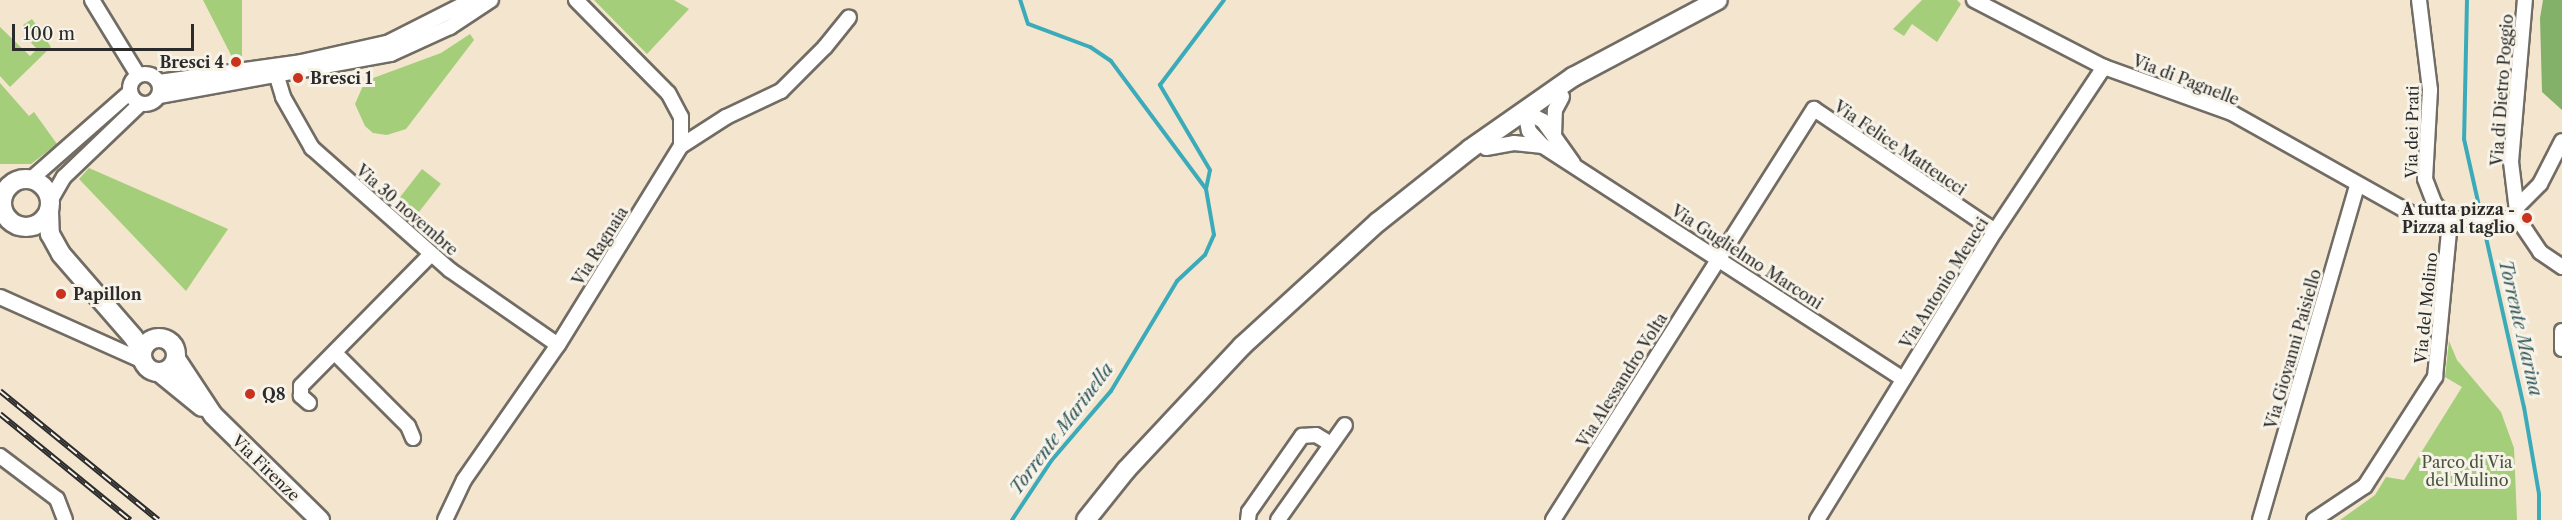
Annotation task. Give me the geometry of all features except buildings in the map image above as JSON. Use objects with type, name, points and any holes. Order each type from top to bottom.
[{"type":"main road","points":[[1440,175],[1486,148],[1573,77],[1617,56],[1718,0]]},
{"type":"main road","points":[[1086,520],[1126,470],[1242,346],[1328,265],[1440,175],[1528,116],[1562,97],[1617,56]]},
{"type":"main road","points":[[0,174],[24,180],[44,187],[49,206],[39,224],[16,226],[5,216],[1,201],[6,189],[24,180]]},
{"type":"main road","name":"Via Firenze","points":[[49,206],[50,234],[61,254],[110,311],[149,369],[159,372],[213,415],[320,520]]},
{"type":"main road","name":"Via Firenze","points":[[16,226],[32,232],[61,254]]},
{"type":"main road","name":"Via Firenze","points":[[110,311],[172,343],[176,359],[213,415]]},
{"type":"main road","points":[[142,357],[147,342],[157,337]]},
{"type":"main road","points":[[159,372],[168,370],[176,359]]},
{"type":"street","points":[[92,0],[138,75]]},
{"type":"street","points":[[275,71],[387,43],[471,0]]},
{"type":"street","points":[[49,206],[64,177],[140,104],[149,104],[159,89],[391,54],[450,27],[491,0]]},
{"type":"street","points":[[576,0],[668,93],[681,117],[677,152]]},
{"type":"street","name":"Via di Pagnelle","points":[[1974,0],[2104,67],[2232,114],[2357,187],[2421,219],[2455,221]]},
{"type":"street","name":"Via dei Prati","points":[[2419,0],[2430,90],[2426,178],[2434,203],[2455,221]]},
{"type":"street","name":"Via di Dietro Poggio","points":[[2515,214],[2511,162],[2525,0]]},
{"type":"street","points":[[677,152],[726,117],[781,91],[825,47],[849,17]]},
{"type":"street","name":"Via Antonio Meucci","points":[[1817,520],[1995,231],[2104,67]]},
{"type":"street","name":"Via 30 novembre","points":[[275,71],[312,147],[431,254],[558,345]]},
{"type":"street","points":[[140,104],[130,92],[130,84],[138,75],[148,73],[159,89]]},
{"type":"street","points":[[24,180],[130,92]]},
{"type":"street","points":[[1554,136],[1555,110],[1562,97]]},
{"type":"street","name":"Via Felice Matteucci","points":[[1718,258],[1814,109],[1995,231]]},
{"type":"street","name":"Via Guglielmo Marconi","points":[[1528,116],[1554,136],[1573,163]]},
{"type":"street","name":"Via Guglielmo Marconi","points":[[1528,116],[1543,146]]},
{"type":"street","points":[[2455,221],[2515,214],[2540,184],[2562,141]]},
{"type":"street","name":"Via Guglielmo Marconi","points":[[1486,148],[1514,143],[1543,146],[1573,163],[1904,380]]},
{"type":"street","name":"Via Ragnaia","points":[[445,520],[464,480],[558,345],[677,152]]},
{"type":"street","name":"Via Giovanni Paisiello","points":[[2260,520],[2357,187]]},
{"type":"street","points":[[2515,214],[2540,252],[2562,267]]},
{"type":"street","name":"Via del Molino","points":[[2314,520],[2365,486],[2436,377],[2455,221]]},
{"type":"street","points":[[309,403],[301,396],[301,386],[431,254]]},
{"type":"street","name":"Via Alessandro Volta","points":[[1553,520],[1718,258]]},
{"type":"street","points":[[0,297],[142,357]]},
{"type":"street","points":[[2562,331],[2562,349]]},
{"type":"street","points":[[335,353],[408,426],[413,438]]},
{"type":"street","points":[[1278,520],[1345,424]]},
{"type":"street","points":[[1248,520],[1250,512],[1302,436],[1316,435],[1331,444]]},
{"type":"street","points":[[1,459],[57,499],[65,520]]},
{"type":"green space","points":[[203,0],[242,0],[242,61],[234,61]]},
{"type":"green space","points":[[594,0],[674,0],[689,9],[647,54]]},
{"type":"green space","points":[[1922,0],[1957,0],[1961,4],[1937,42],[1912,24],[1904,36],[1893,29]]},
{"type":"green space","points":[[2543,0],[2562,0],[2562,110],[2542,92],[2540,18]]},
{"type":"green space","points":[[32,19],[51,47],[10,87],[0,76],[0,27],[30,56],[37,49],[24,35],[27,31],[23,25]]},
{"type":"green space","points":[[470,34],[474,40],[406,129],[387,135],[373,133],[365,126],[355,104],[365,81],[441,53]]},
{"type":"green space","points":[[0,83],[29,116],[34,112],[57,144],[31,164],[0,164]]},
{"type":"green space","points":[[89,168],[228,229],[186,291],[79,179]]},
{"type":"green space","points":[[422,169],[441,184],[418,213],[399,198]]},
{"type":"green space","name":"Parco di Via del Mulino","points":[[2449,341],[2457,360],[2501,412],[2514,448],[2517,520],[2340,520],[2375,495],[2386,477],[2404,480],[2462,387],[2445,377]]},
{"type":"waterway","name":"Torrente Marinella","points":[[1012,520],[1051,461],[1111,391],[1177,281],[1205,255],[1214,235],[1206,189],[1111,61],[1090,47],[1028,24],[1020,0]]},
{"type":"waterway","points":[[1206,189],[1210,170],[1160,85],[1224,0]]},
{"type":"waterway","name":"Torrente Marina","points":[[2467,0],[2464,139],[2524,407],[2539,494],[2539,520]]},
{"type":"railway","points":[[0,391],[158,520]]},
{"type":"railway","points":[[0,414],[130,520]]},
{"type":"place","name":"Bresci 4","points":[[236,62]]},
{"type":"place","name":"Bresci 1","points":[[298,78]]},
{"type":"place","name":"A tutta pizza - Pizza al taglio","points":[[2527,218]]},
{"type":"place","name":"Papillon","points":[[61,294]]},
{"type":"place","name":"Q8","points":[[250,394]]}]
